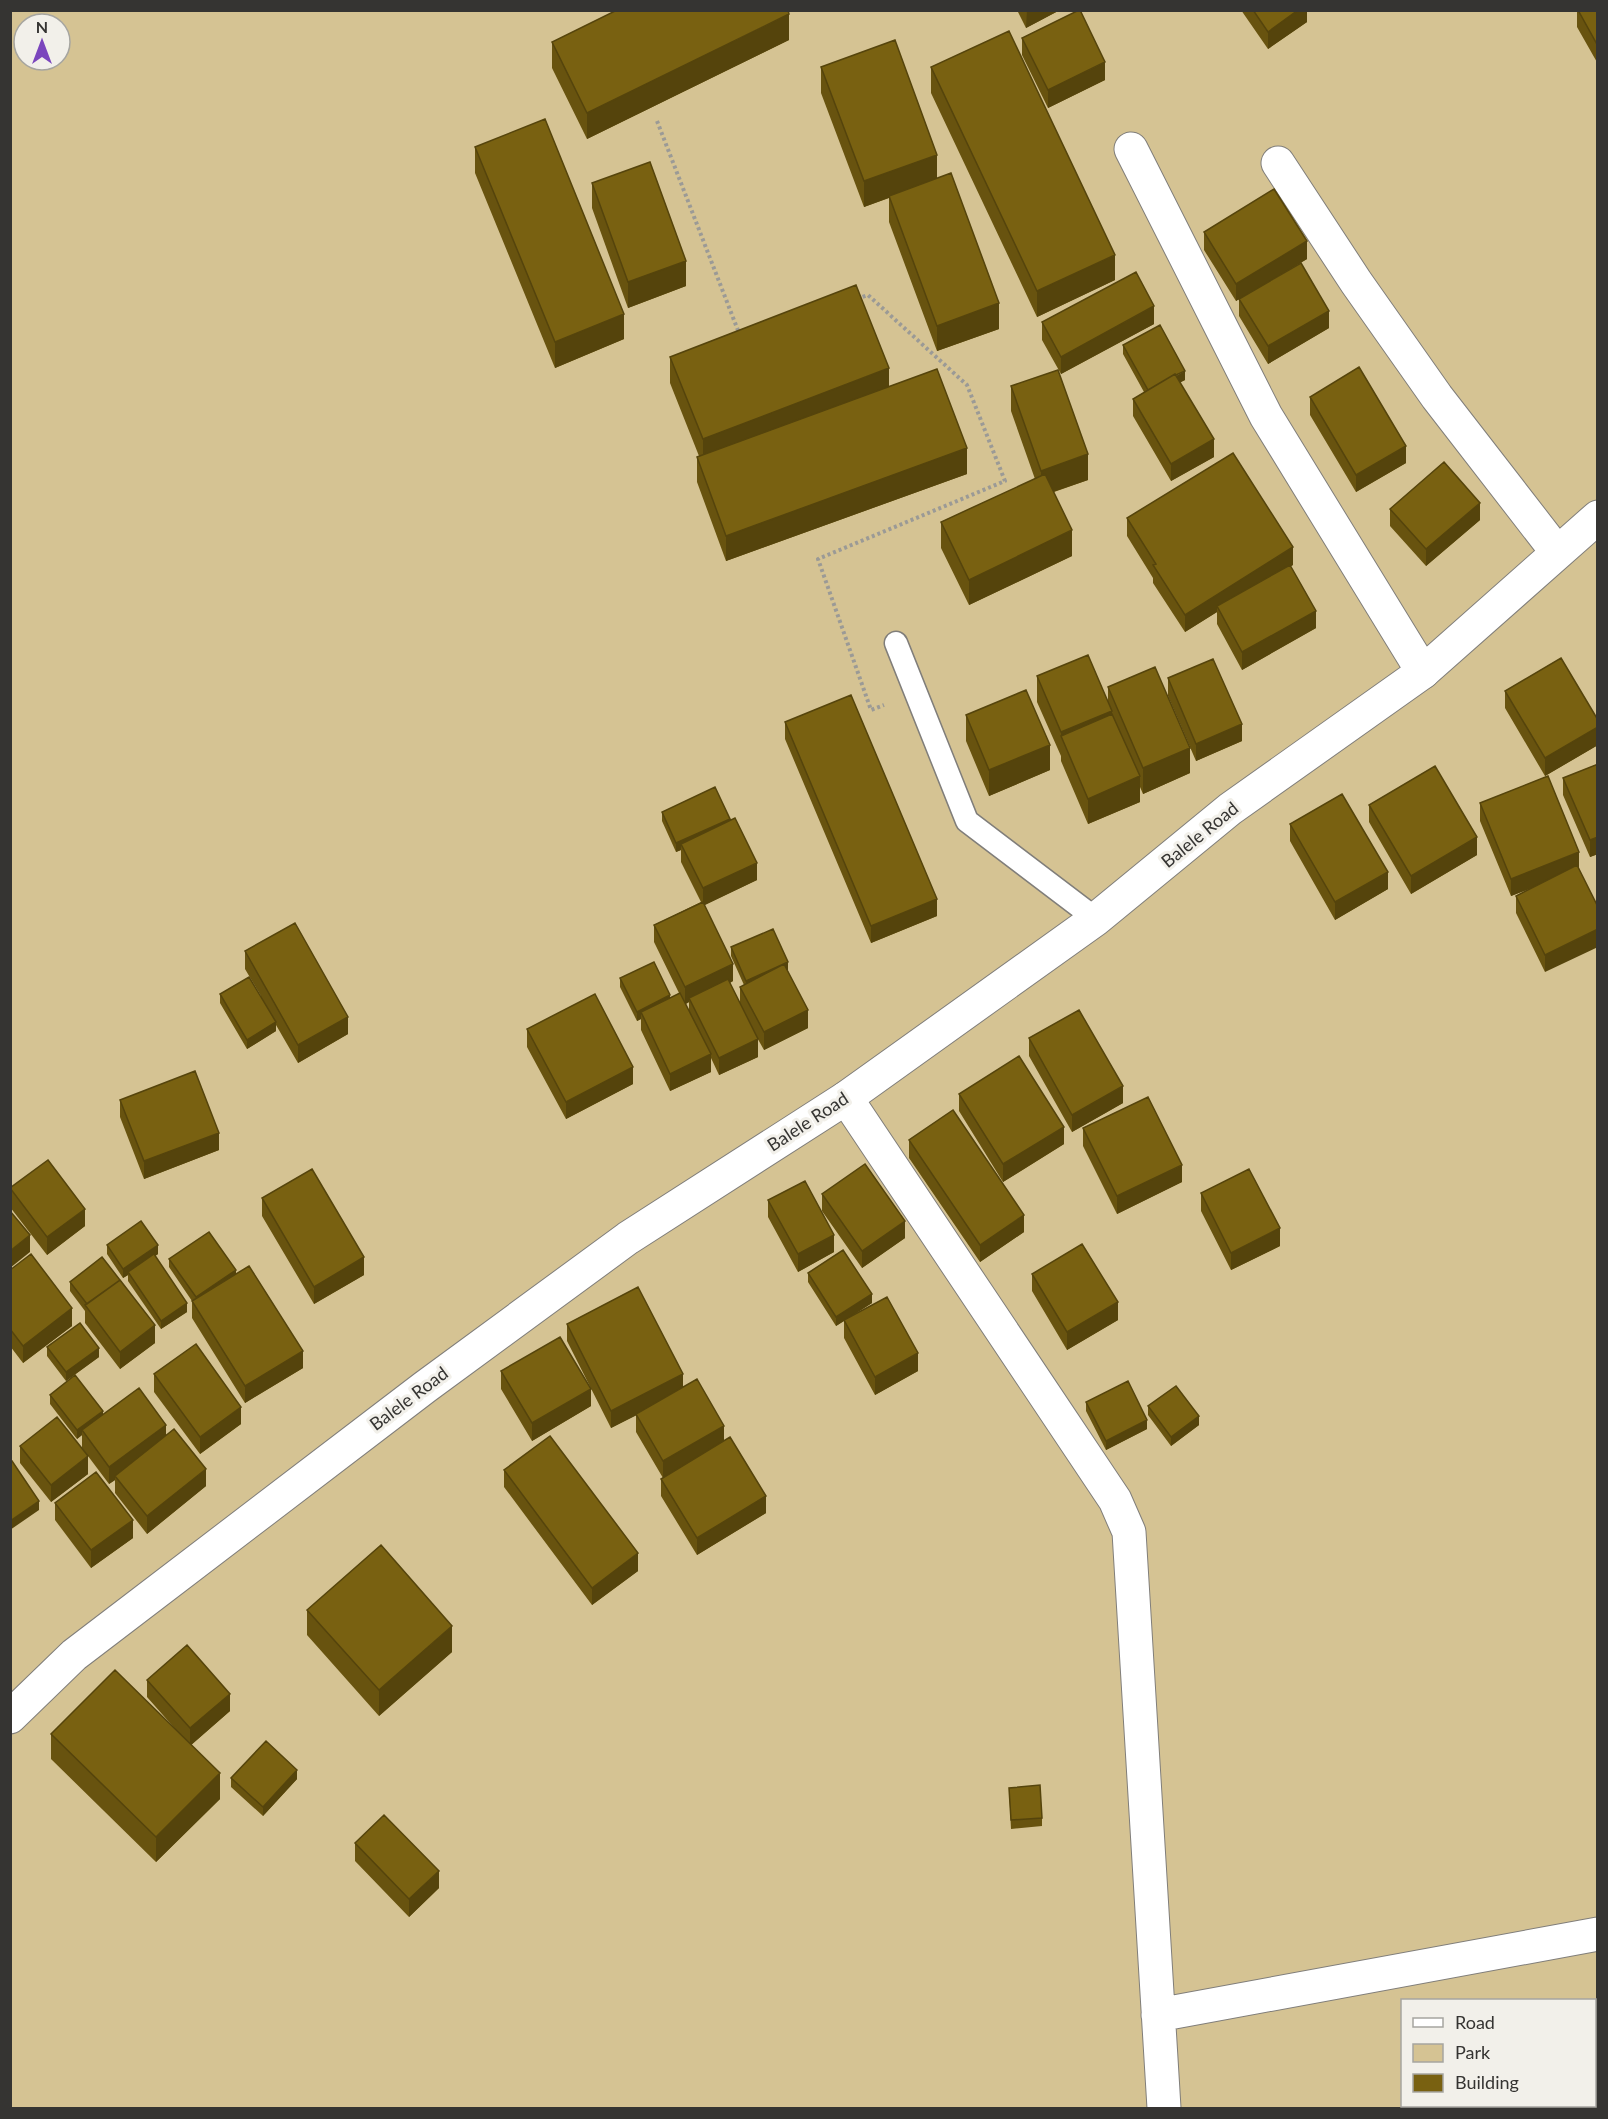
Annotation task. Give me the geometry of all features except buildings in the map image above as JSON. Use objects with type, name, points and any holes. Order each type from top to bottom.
[{"type":"street","points":[[1131,149],[1266,416],[1423,672]]},
{"type":"street","points":[[1278,163],[1356,282],[1437,397],[1557,552]]},
{"type":"street","name":"Balele Road","points":[[10,1717],[74,1655],[425,1387],[628,1238],[846,1098],[1096,919],[1230,809],[1423,672],[1598,517]]},
{"type":"street","points":[[846,1098],[1115,1500],[1129,1532],[1164,2109]]},
{"type":"street","points":[[1158,2015],[1598,1934]]},
{"type":"lane","points":[[896,643],[967,820],[1096,919]]},
{"type":"path","points":[[657,121],[741,340]]},
{"type":"path","points":[[847,303],[868,295],[967,385],[1005,481],[818,559],[871,710],[916,693]]},
{"type":"green space","points":[[11,11],[1597,11],[1597,2108],[11,2108]]}]
